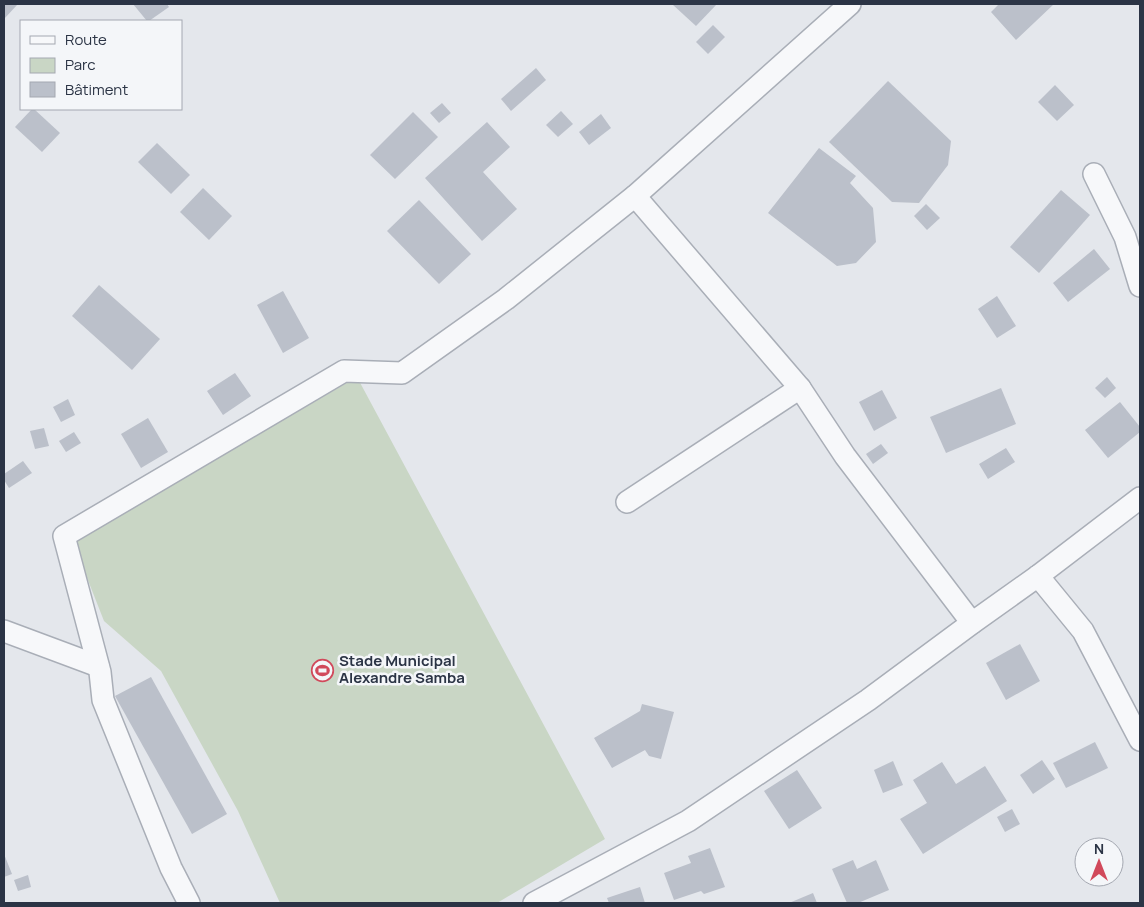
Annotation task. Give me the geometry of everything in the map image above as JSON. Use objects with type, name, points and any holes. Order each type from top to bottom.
[{"type":"street","points":[[189,903],[171,868],[103,700],[100,672],[64,536],[344,371],[402,373],[506,298],[635,196],[850,4]]},
{"type":"street","points":[[1094,174],[1125,237],[1140,286]]},
{"type":"street","points":[[635,196],[800,388],[845,456],[972,623]]},
{"type":"street","points":[[627,502],[800,388]]},
{"type":"street","points":[[534,903],[688,821],[868,700],[1038,576],[1140,498]]},
{"type":"street","points":[[1038,576],[1083,631],[1140,740]]},
{"type":"street","points":[[4,631],[98,666]]},
{"type":"green space","points":[[357,377],[605,839],[497,903],[280,903],[238,811],[161,671],[104,621],[73,542]]},
{"type":"building","points":[[4,4],[18,4],[4,19]]},
{"type":"building","points":[[133,4],[167,4],[169,7],[150,20],[146,20]]},
{"type":"building","points":[[672,4],[717,4],[696,26]]},
{"type":"building","points":[[996,4],[1054,4],[1016,40],[991,12],[998,5]]},
{"type":"building","points":[[713,25],[725,37],[708,54],[696,42]]},
{"type":"building","points":[[536,68],[546,80],[511,111],[501,99]]},
{"type":"building","points":[[888,81],[951,141],[948,165],[919,203],[892,202],[829,142]]},
{"type":"building","points":[[1055,85],[1074,105],[1057,121],[1038,102]]},
{"type":"building","points":[[442,103],[451,113],[439,123],[430,113]]},
{"type":"building","points":[[31,110],[35,110],[60,133],[42,152],[15,127]]},
{"type":"building","points":[[561,111],[573,124],[558,137],[546,125]]},
{"type":"building","points":[[413,112],[438,137],[395,179],[370,155]]},
{"type":"building","points":[[601,114],[611,128],[589,145],[579,132]]},
{"type":"building","points":[[487,122],[510,147],[483,172],[517,209],[482,241],[425,178]]},
{"type":"building","points":[[157,143],[190,175],[171,194],[138,162]]},
{"type":"building","points":[[819,148],[856,176],[850,183],[873,208],[876,242],[856,263],[837,266],[768,213]]},
{"type":"building","points":[[203,188],[232,216],[209,240],[180,212]]},
{"type":"building","points":[[1061,190],[1090,215],[1039,273],[1010,247]]},
{"type":"building","points":[[419,200],[471,254],[439,284],[387,231]]},
{"type":"building","points":[[926,204],[940,218],[927,230],[914,216]]},
{"type":"building","points":[[1094,249],[1110,269],[1068,302],[1053,283]]},
{"type":"building","points":[[99,285],[160,339],[132,370],[72,316]]},
{"type":"building","points":[[283,291],[309,338],[283,353],[257,305]]},
{"type":"building","points":[[997,296],[1016,326],[997,338],[978,309]]},
{"type":"building","points":[[235,373],[251,396],[223,415],[207,391]]},
{"type":"building","points":[[1107,377],[1116,388],[1105,398],[1095,388]]},
{"type":"building","points":[[1001,388],[1016,424],[946,453],[930,417]]},
{"type":"building","points":[[882,390],[897,418],[874,431],[859,402]]},
{"type":"building","points":[[68,399],[75,415],[61,422],[53,407]]},
{"type":"building","points":[[1120,402],[1140,427],[1140,432],[1108,458],[1085,430]]},
{"type":"building","points":[[148,418],[168,452],[141,468],[121,434]]},
{"type":"building","points":[[44,428],[49,446],[35,449],[30,431]]},
{"type":"building","points":[[74,432],[81,443],[66,452],[59,441]]},
{"type":"building","points":[[881,444],[888,453],[873,464],[866,454]]},
{"type":"building","points":[[1006,448],[1015,462],[988,479],[979,464]]},
{"type":"building","points":[[23,461],[32,473],[9,488],[4,480],[4,474]]},
{"type":"building","points":[[1020,644],[1040,681],[1006,700],[986,663]]},
{"type":"building","points":[[151,677],[227,814],[192,834],[115,696]]},
{"type":"building","points":[[642,704],[674,712],[661,759],[649,756],[645,750],[612,768],[594,738],[640,711]]},
{"type":"building","points":[[1095,742],[1108,768],[1066,788],[1053,763]]},
{"type":"building","points":[[1042,760],[1055,779],[1033,794],[1020,775]]},
{"type":"building","points":[[893,761],[903,785],[883,793],[874,770]]},
{"type":"building","points":[[942,762],[956,784],[985,766],[1007,801],[923,854],[900,819],[927,803],[913,780]]},
{"type":"building","points":[[797,770],[822,808],[789,829],[764,791]]},
{"type":"building","points":[[1012,809],[1020,824],[1005,832],[997,817]]},
{"type":"building","points":[[710,848],[725,887],[704,894],[701,891],[674,900],[664,873],[691,863],[688,856]]},
{"type":"building","points":[[4,854],[12,874],[4,877]]},
{"type":"building","points":[[853,860],[857,869],[876,860],[889,890],[858,903],[847,903],[832,869]]},
{"type":"building","points":[[28,875],[31,887],[18,891],[14,880]]},
{"type":"building","points":[[640,887],[645,903],[609,903],[607,898]]},
{"type":"building","points":[[813,893],[817,903],[789,903]]},
{"type":"place","name":"Stade Municipal Alexandre Samba","points":[[323,670]]}]
